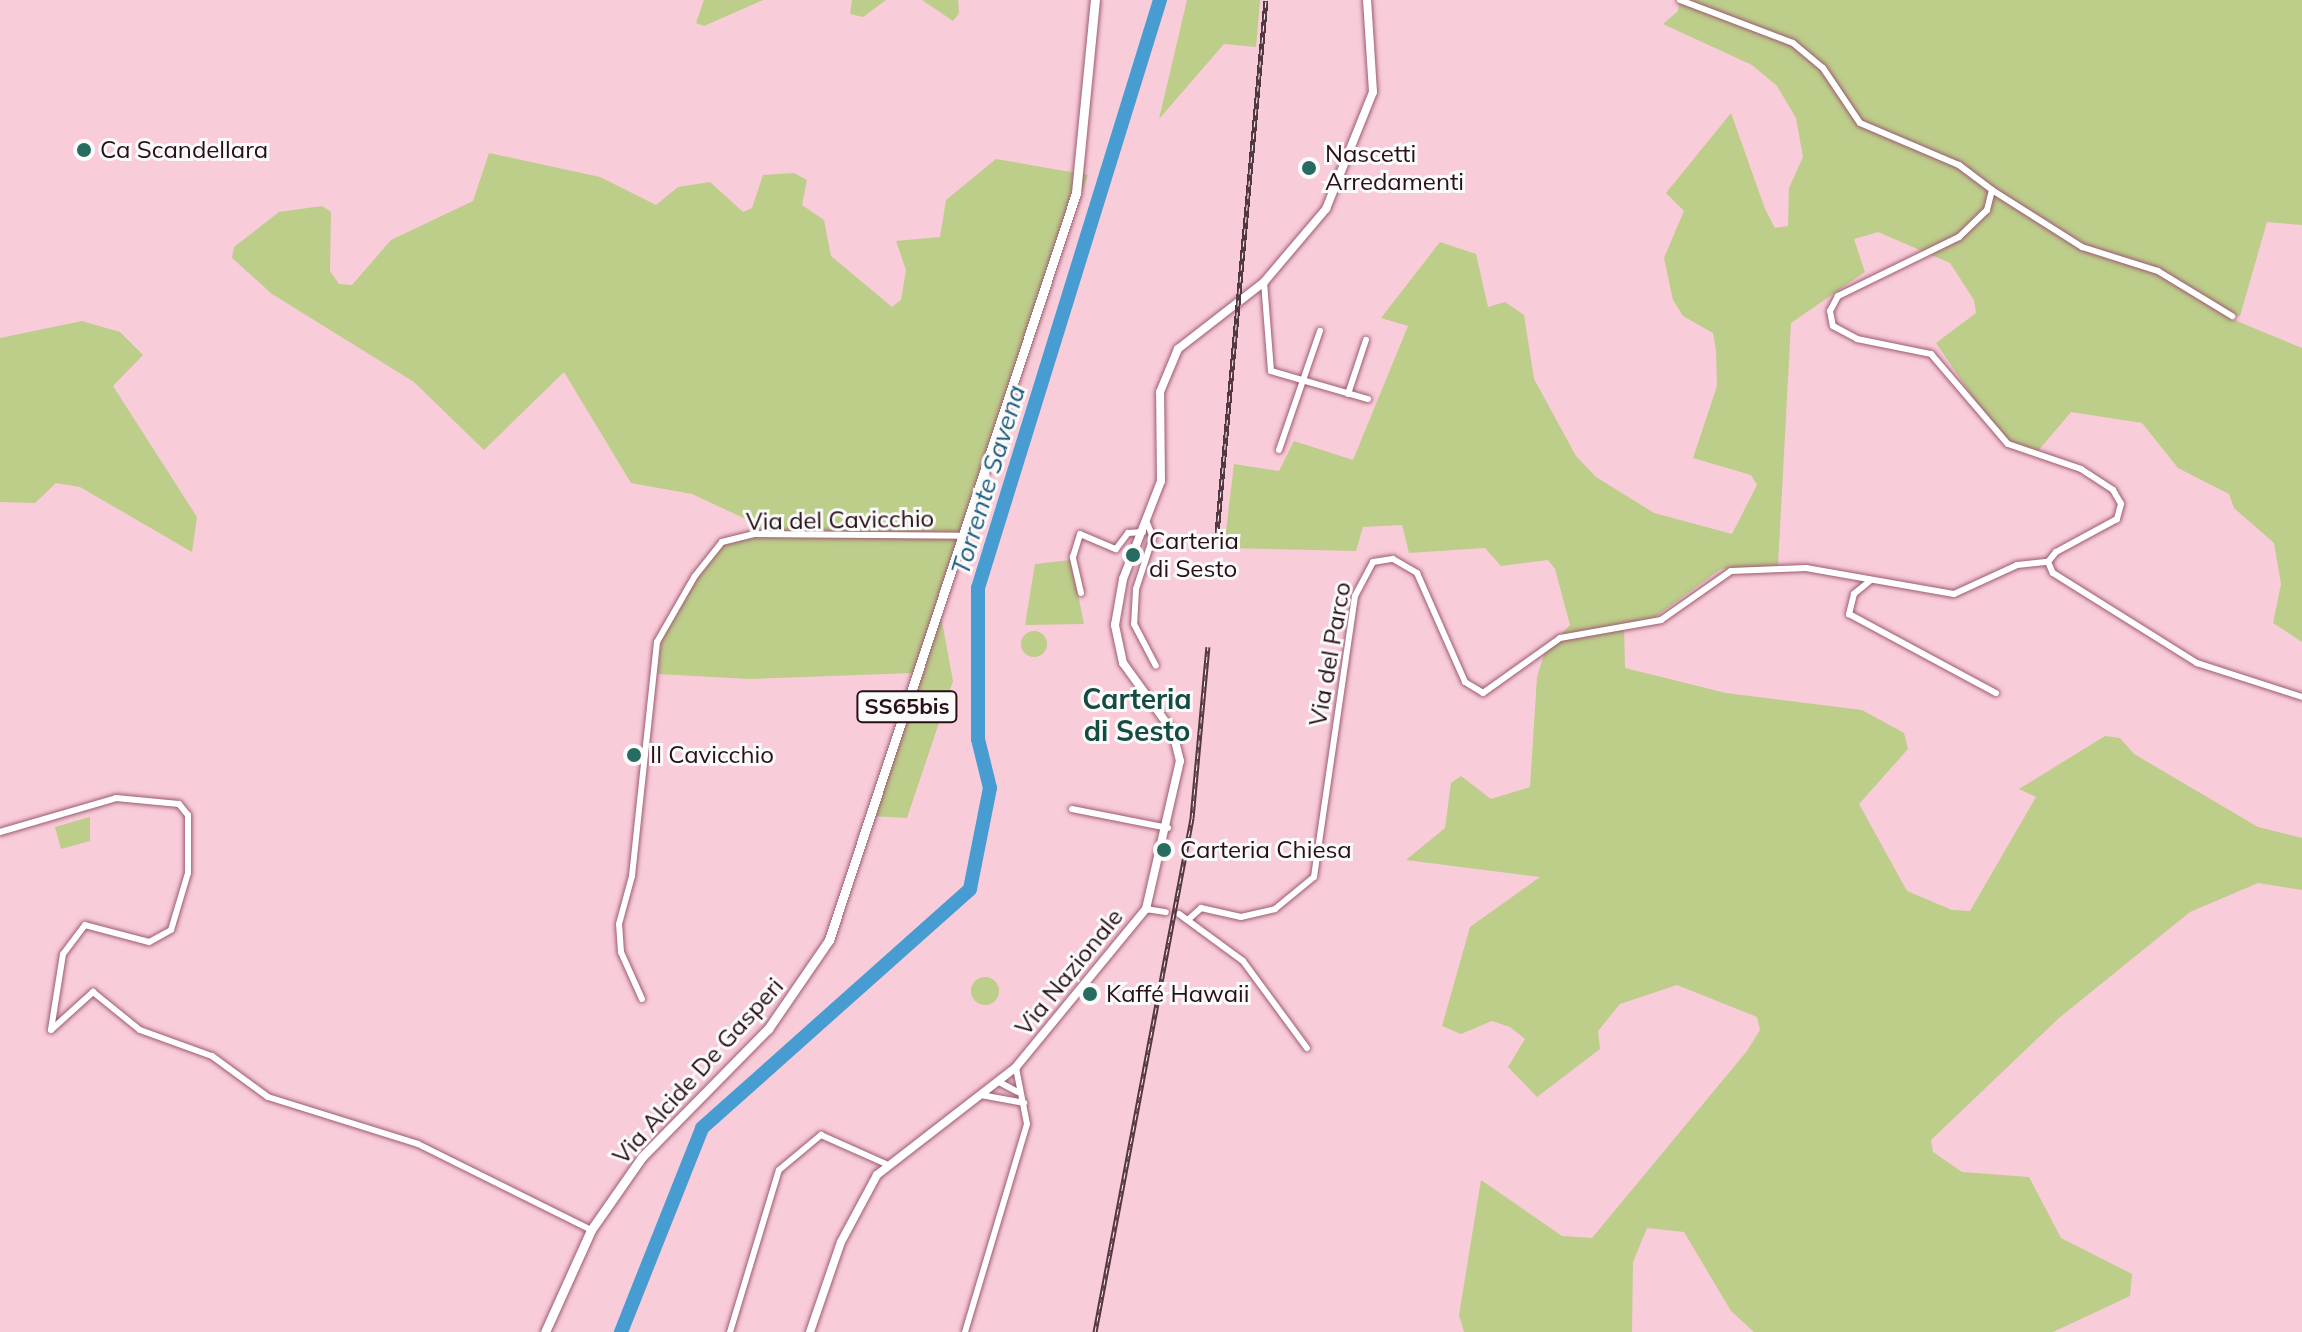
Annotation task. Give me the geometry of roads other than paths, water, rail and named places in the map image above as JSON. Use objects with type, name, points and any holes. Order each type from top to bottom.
[{"type":"main road","name":"Via Alcide De Gasperi","points":[[545,1332],[591,1230],[642,1157],[768,1029],[829,940],[1076,193],[1095,0]]},
{"type":"main road","name":"Via Nazionale","points":[[810,1332],[859,1202],[886,1164],[1016,1067],[1146,909],[1180,774],[1176,741],[1123,663],[1115,637],[1120,589],[1161,481],[1159,398],[1170,363],[1204,324],[1264,282],[1326,209],[1367,110],[1375,73],[1367,0]]},
{"type":"street","points":[[1680,0],[1793,43],[1823,68],[1860,123],[1959,165],[1992,190],[2082,247],[2158,271],[2232,316]]},
{"type":"street","points":[[1992,190],[1992,201],[1970,229],[1848,289],[1832,302],[1830,320],[1857,339],[1931,354],[2008,444],[2081,469],[2113,490],[2121,504],[2117,519],[2048,562],[2053,573],[2189,659],[2302,697]]},
{"type":"street","points":[[1264,282],[1272,342],[1267,366],[1368,399]]},
{"type":"street","points":[[1279,450],[1320,331]]},
{"type":"street","points":[[1348,394],[1366,340]]},
{"type":"street","points":[[1081,593],[1073,557],[1080,534],[1116,549],[1128,533],[1145,527]]},
{"type":"street","name":"Via Nazionale","points":[[1145,527],[1153,537],[1134,624],[1156,666]]},
{"type":"street","name":"Via del Cavicchio","points":[[642,999],[621,952],[619,924],[632,876],[657,642],[695,576],[722,542],[754,534],[963,536]]},
{"type":"street","name":"Via del Parco","points":[[1179,914],[1190,918],[1201,908],[1241,917],[1275,909],[1314,877],[1355,596],[1373,562],[1393,559],[1417,573],[1465,682],[1483,693],[1560,638],[1661,620],[1731,571],[1806,568],[1954,594],[2017,565],[2048,562]]},
{"type":"street","points":[[1871,580],[1854,594],[1849,614],[1996,693]]},
{"type":"street","points":[[0,832],[116,798],[179,804],[188,815],[188,873],[171,930],[149,942],[85,925],[63,954],[51,1030],[93,992],[140,1030],[212,1056],[268,1097],[418,1144],[591,1230]]},
{"type":"street","points":[[1072,809],[1168,828]]},
{"type":"street","points":[[1146,909],[1166,912]]},
{"type":"street","points":[[1190,918],[1252,971],[1307,1048]]},
{"type":"street","points":[[965,1332],[1027,1124],[1024,1103],[1018,1092],[1016,1067]]},
{"type":"street","points":[[999,1082],[1018,1092]]},
{"type":"street","points":[[999,1082],[1011,1099]]},
{"type":"street","points":[[981,1095],[1024,1103]]},
{"type":"street","points":[[730,1332],[779,1170],[821,1135],[886,1164]]},
{"type":"waterway","name":"Torrente Savena","points":[[621,1332],[702,1128],[970,889],[990,788],[978,739],[978,588],[1160,0]]},
{"type":"railway","points":[[1217,533],[1266,0]]},
{"type":"railway","points":[[1095,1332],[1192,818],[1208,647]]},
{"type":"place","name":"Ca Scandellara","points":[[84,150]]},
{"type":"place","name":"Nascetti Arredamenti","points":[[1309,168]]},
{"type":"place","name":"Carteria di Sesto","points":[[1133,555]]},
{"type":"place","name":"Il Cavicchio","points":[[634,755]]},
{"type":"place","name":"Carteria Chiesa","points":[[1164,850]]},
{"type":"place","name":"Kaffé Hawaii","points":[[1090,994]]},
{"type":"district","name":"Carteria di Sesto","points":[[1137,715]]}]
